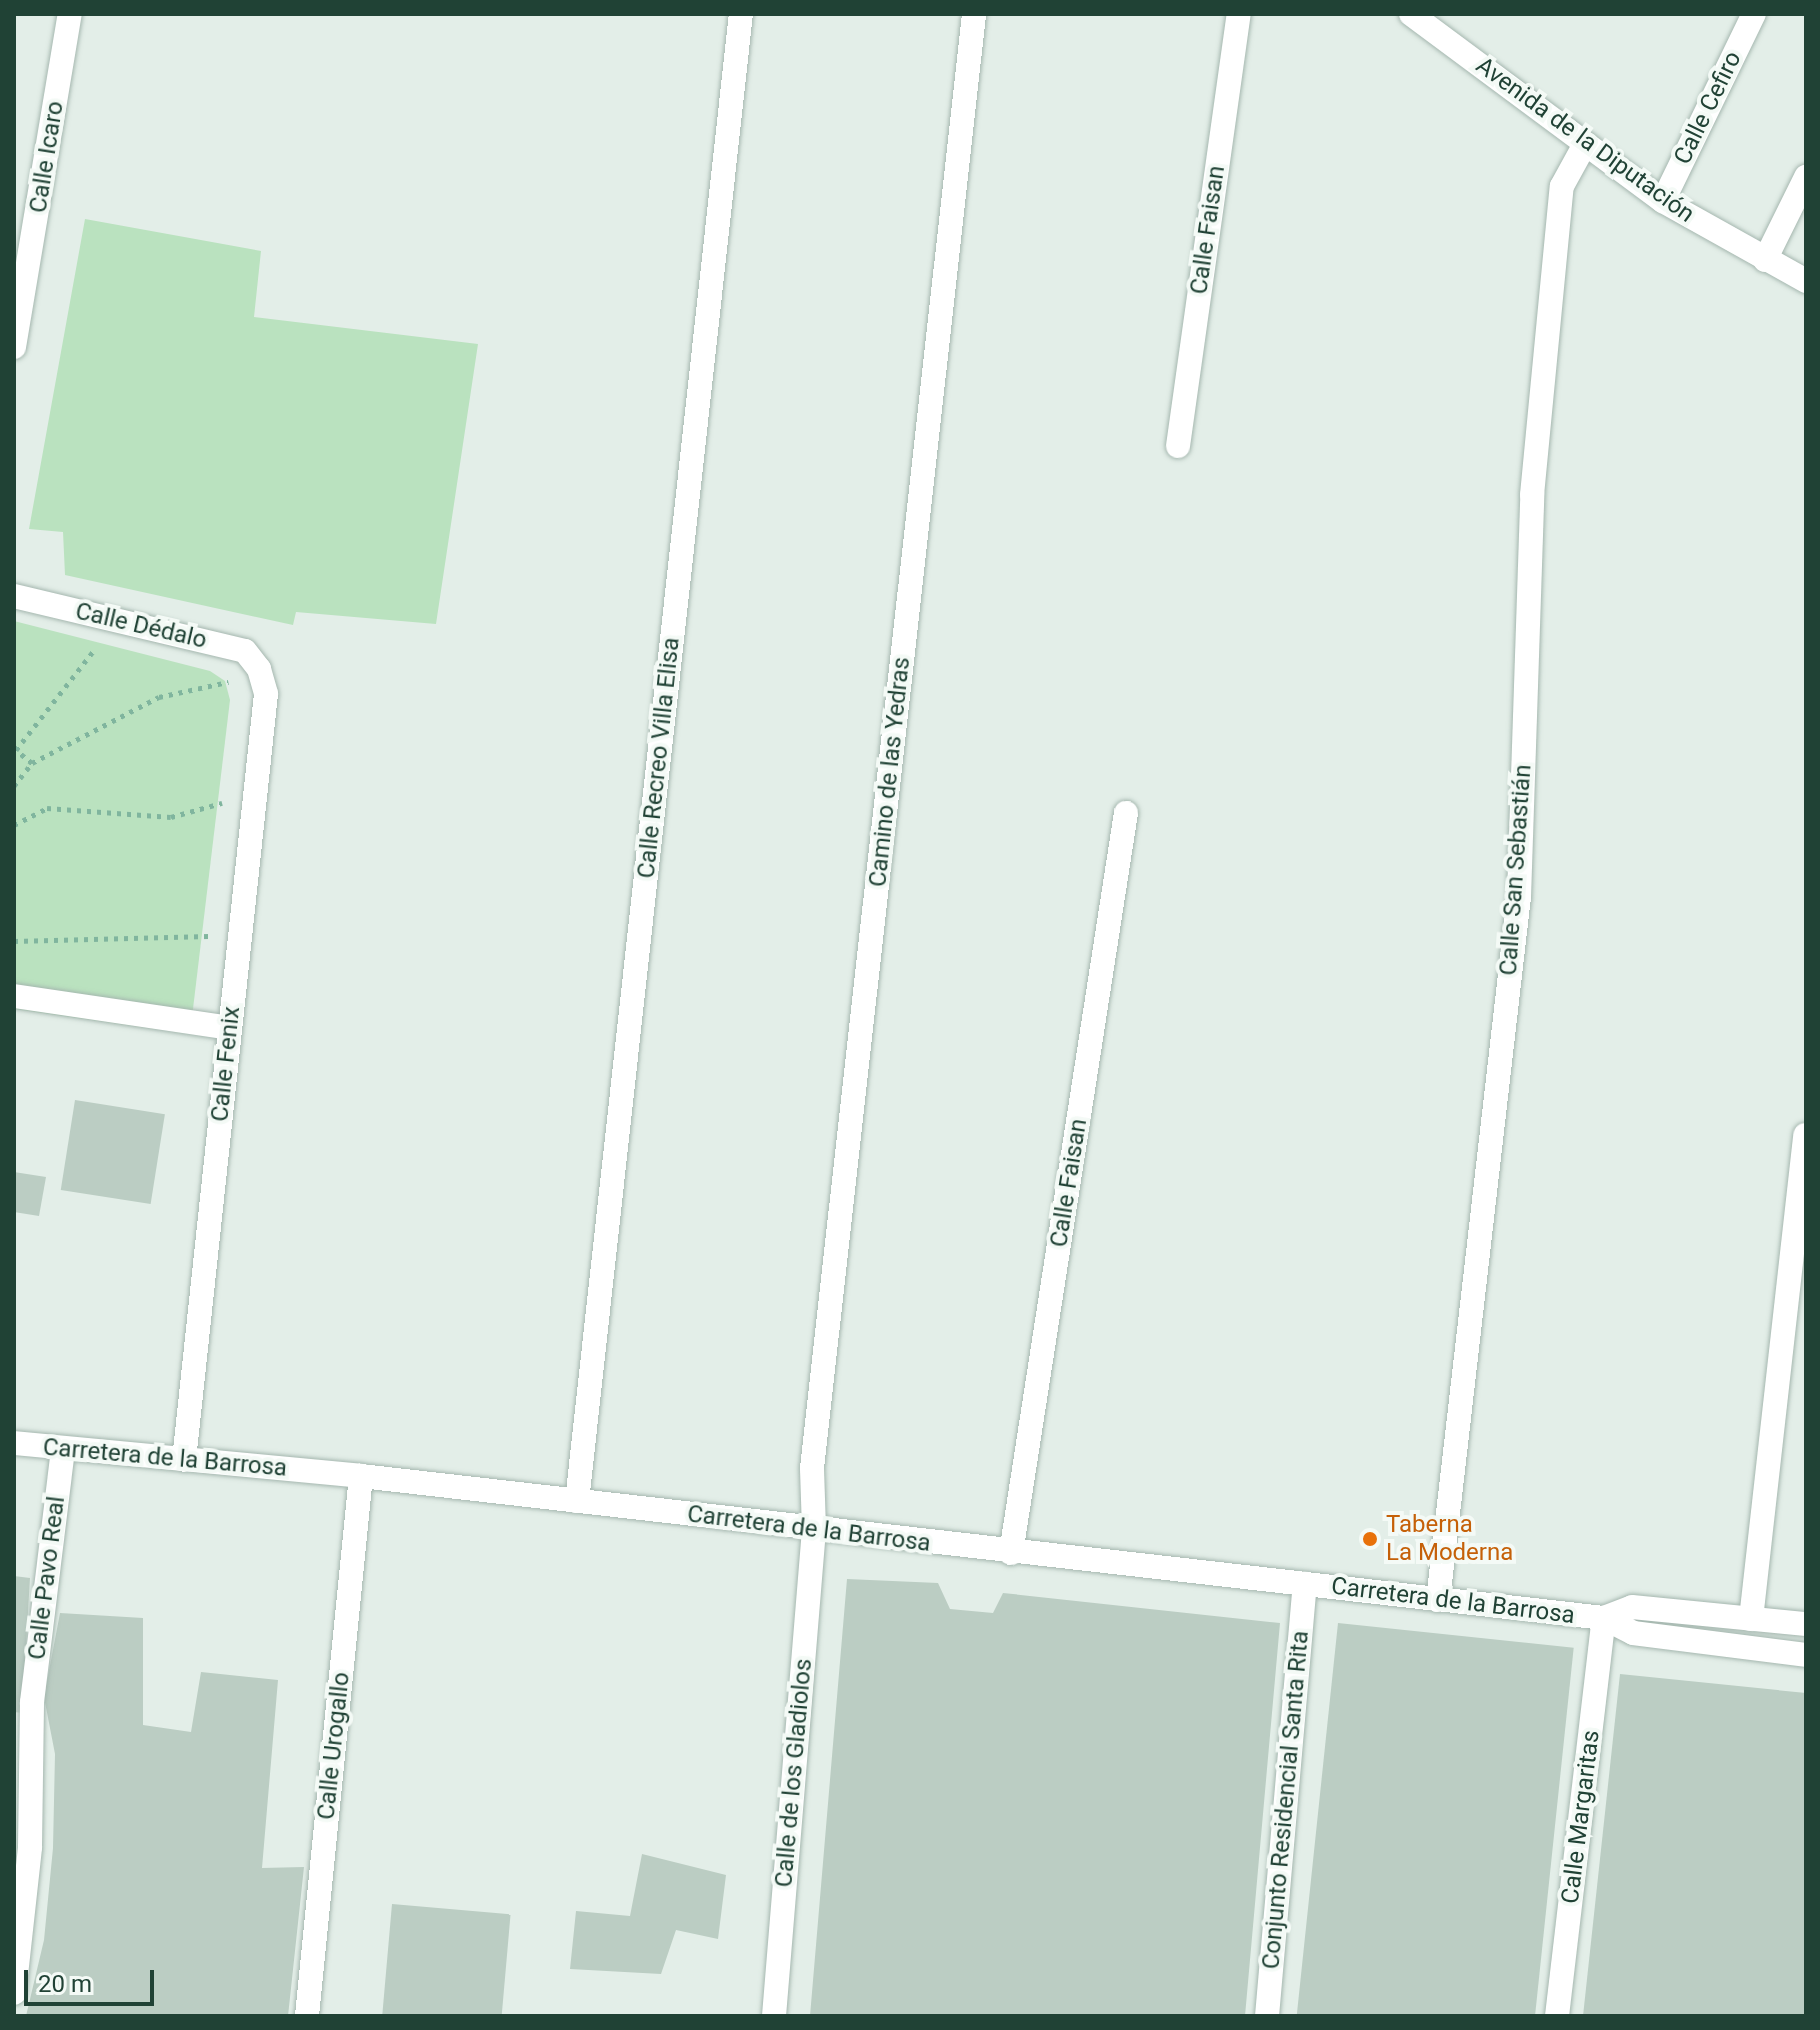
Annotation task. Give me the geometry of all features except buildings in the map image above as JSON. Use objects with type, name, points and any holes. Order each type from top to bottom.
[{"type":"street","name":"Calle Icaro","points":[[14,347],[26,215],[70,14]]},
{"type":"street","name":"Calle Recreo Villa Elisa","points":[[577,1501],[741,14]]},
{"type":"street","name":"Camino de las Yedras","points":[[814,1529],[812,1468],[974,14]]},
{"type":"street","name":"Calle Faisan","points":[[1178,446],[1239,14]]},
{"type":"street","name":"Avenida de la Diputación","points":[[1411,14],[1663,201],[1806,281]]},
{"type":"street","name":"Calle Cefiro","points":[[1663,201],[1754,14]]},
{"type":"street","name":"Calle San Sebastián","points":[[1438,1600],[1519,897],[1532,495],[1562,186],[1585,144]]},
{"type":"street","points":[[1765,260],[1806,177]]},
{"type":"street","name":"Calle Dédalo","points":[[14,596],[245,651],[259,669]]},
{"type":"street","name":"Calle Fenix","points":[[184,1460],[266,694],[259,669]]},
{"type":"street","name":"Calle Faisan","points":[[1011,1553],[1126,813]]},
{"type":"street","points":[[14,996],[230,1028]]},
{"type":"street","points":[[1751,1619],[1805,1135]]},
{"type":"street","name":"Carretera de la Barrosa","points":[[14,1443],[361,1476],[1011,1553],[1604,1618],[1633,1633],[1806,1655]]},
{"type":"street","name":"Calle Pavo Real","points":[[14,1993],[30,1847],[32,1702],[63,1449]]},
{"type":"street","name":"Calle Urogallo","points":[[307,2016],[361,1476]]},
{"type":"street","name":"Calle de los Gladiolos","points":[[774,2016],[814,1529]]},
{"type":"street","name":"Conjunto Residencial Santa Rita","points":[[1267,2016],[1305,1584]]},
{"type":"street","name":"Carretera de la Barrosa","points":[[1604,1618],[1632,1607],[1806,1624]]},
{"type":"street","name":"Calle Margaritas","points":[[1557,2016],[1604,1618]]},
{"type":"path","points":[[32,763],[16,750],[117,620]]},
{"type":"path","points":[[14,786],[32,763],[159,697],[220,686],[259,669]]},
{"type":"path","points":[[14,825],[47,808],[66,807],[171,817],[255,793]]},
{"type":"path","points":[[14,941],[240,937]]},
{"type":"green space","points":[[85,219],[261,251],[254,317],[478,344],[436,624],[296,612],[293,625],[65,575],[63,532],[29,529]]},
{"type":"green space","points":[[14,621],[210,671],[225,681],[230,700],[190,1034],[14,1009]]},
{"type":"place","name":"Taberna La Moderna","points":[[1370,1539]]}]
